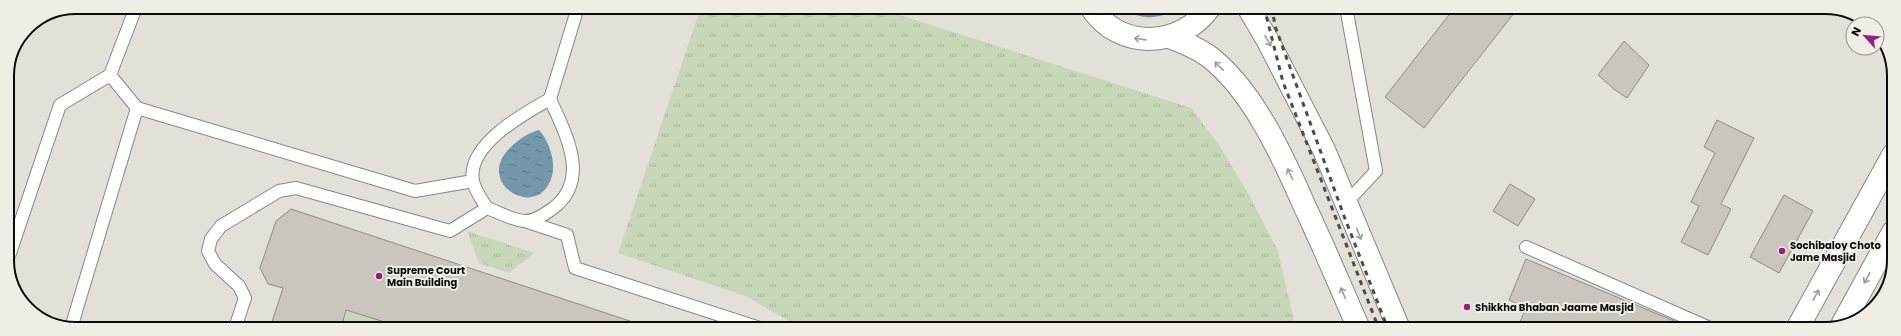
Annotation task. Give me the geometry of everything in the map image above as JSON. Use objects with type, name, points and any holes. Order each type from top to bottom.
[{"type":"main road","points":[[1094,14],[1105,24],[1129,37],[1142,40],[1169,37],[1185,31],[1198,21],[1204,14]]},
{"type":"main road","points":[[1252,14],[1271,47],[1321,144],[1396,322]]},
{"type":"main road","points":[[1169,37],[1191,44],[1208,56],[1228,75],[1260,116],[1290,172],[1356,322]]},
{"type":"main road","points":[[1801,322],[1887,165]]},
{"type":"main road","points":[[1845,319],[1887,243]]},
{"type":"lane","points":[[14,241],[60,105],[110,75],[133,14]]},
{"type":"lane","points":[[525,221],[546,214],[556,207],[568,192],[574,172],[570,146],[550,99],[576,14]]},
{"type":"lane","points":[[1346,203],[1376,171],[1347,14]]},
{"type":"lane","points":[[110,75],[137,108],[415,191],[473,180]]},
{"type":"lane","points":[[550,99],[505,126],[485,145],[472,170],[473,180],[477,192],[487,208],[567,235],[575,268],[741,322]]},
{"type":"lane","points":[[73,322],[137,108]]},
{"type":"lane","points":[[237,322],[244,298],[239,286],[215,264],[208,251],[211,239],[221,226],[279,191],[296,188],[450,231],[487,208]]},
{"type":"lane","points":[[1526,247],[1696,322]]},
{"type":"green space","points":[[699,14],[897,14],[1191,108],[1219,145],[1249,195],[1278,251],[1294,322],[790,322],[748,297],[618,253]]},
{"type":"green space","points":[[467,231],[534,253],[509,273],[479,263]]},
{"type":"green space","points":[[346,310],[385,322],[343,322]]},
{"type":"water","points":[[1132,14],[1165,14],[1150,17]]},
{"type":"water","points":[[539,130],[549,145],[551,152],[553,164],[552,176],[545,190],[535,196],[523,197],[512,193],[503,184],[499,173],[501,161],[517,141]]},
{"type":"building","points":[[1450,14],[1513,14],[1424,128],[1385,97]]},
{"type":"building","points":[[1624,41],[1649,65],[1627,98],[1598,75]]},
{"type":"building","points":[[1717,120],[1754,138],[1721,204],[1731,209],[1708,255],[1681,242],[1699,206],[1691,202],[1715,153],[1704,147]]},
{"type":"building","points":[[1510,184],[1535,199],[1518,226],[1493,211]]},
{"type":"building","points":[[1784,195],[1813,211],[1779,273],[1750,257]]},
{"type":"building","name":"Supreme Court Main Building","points":[[291,209],[633,322],[385,322],[346,310],[343,322],[272,322],[283,288],[268,284],[260,268],[276,221]]},
{"type":"building","points":[[1526,259],[1676,322],[1520,322],[1526,308],[1509,300]]},
{"type":"railway","points":[[1266,14],[1283,82],[1376,322]]},
{"type":"railway","points":[[1273,14],[1275,26],[1344,216],[1385,322]]},
{"type":"place","name":"Sochibaloy Choto Jame Masjid","points":[[1782,251]]},
{"type":"place","name":"Supreme Court Main Building","points":[[379,276]]},
{"type":"place","name":"Shikkha Bhaban Jaame Masjid","points":[[1467,307]]}]
